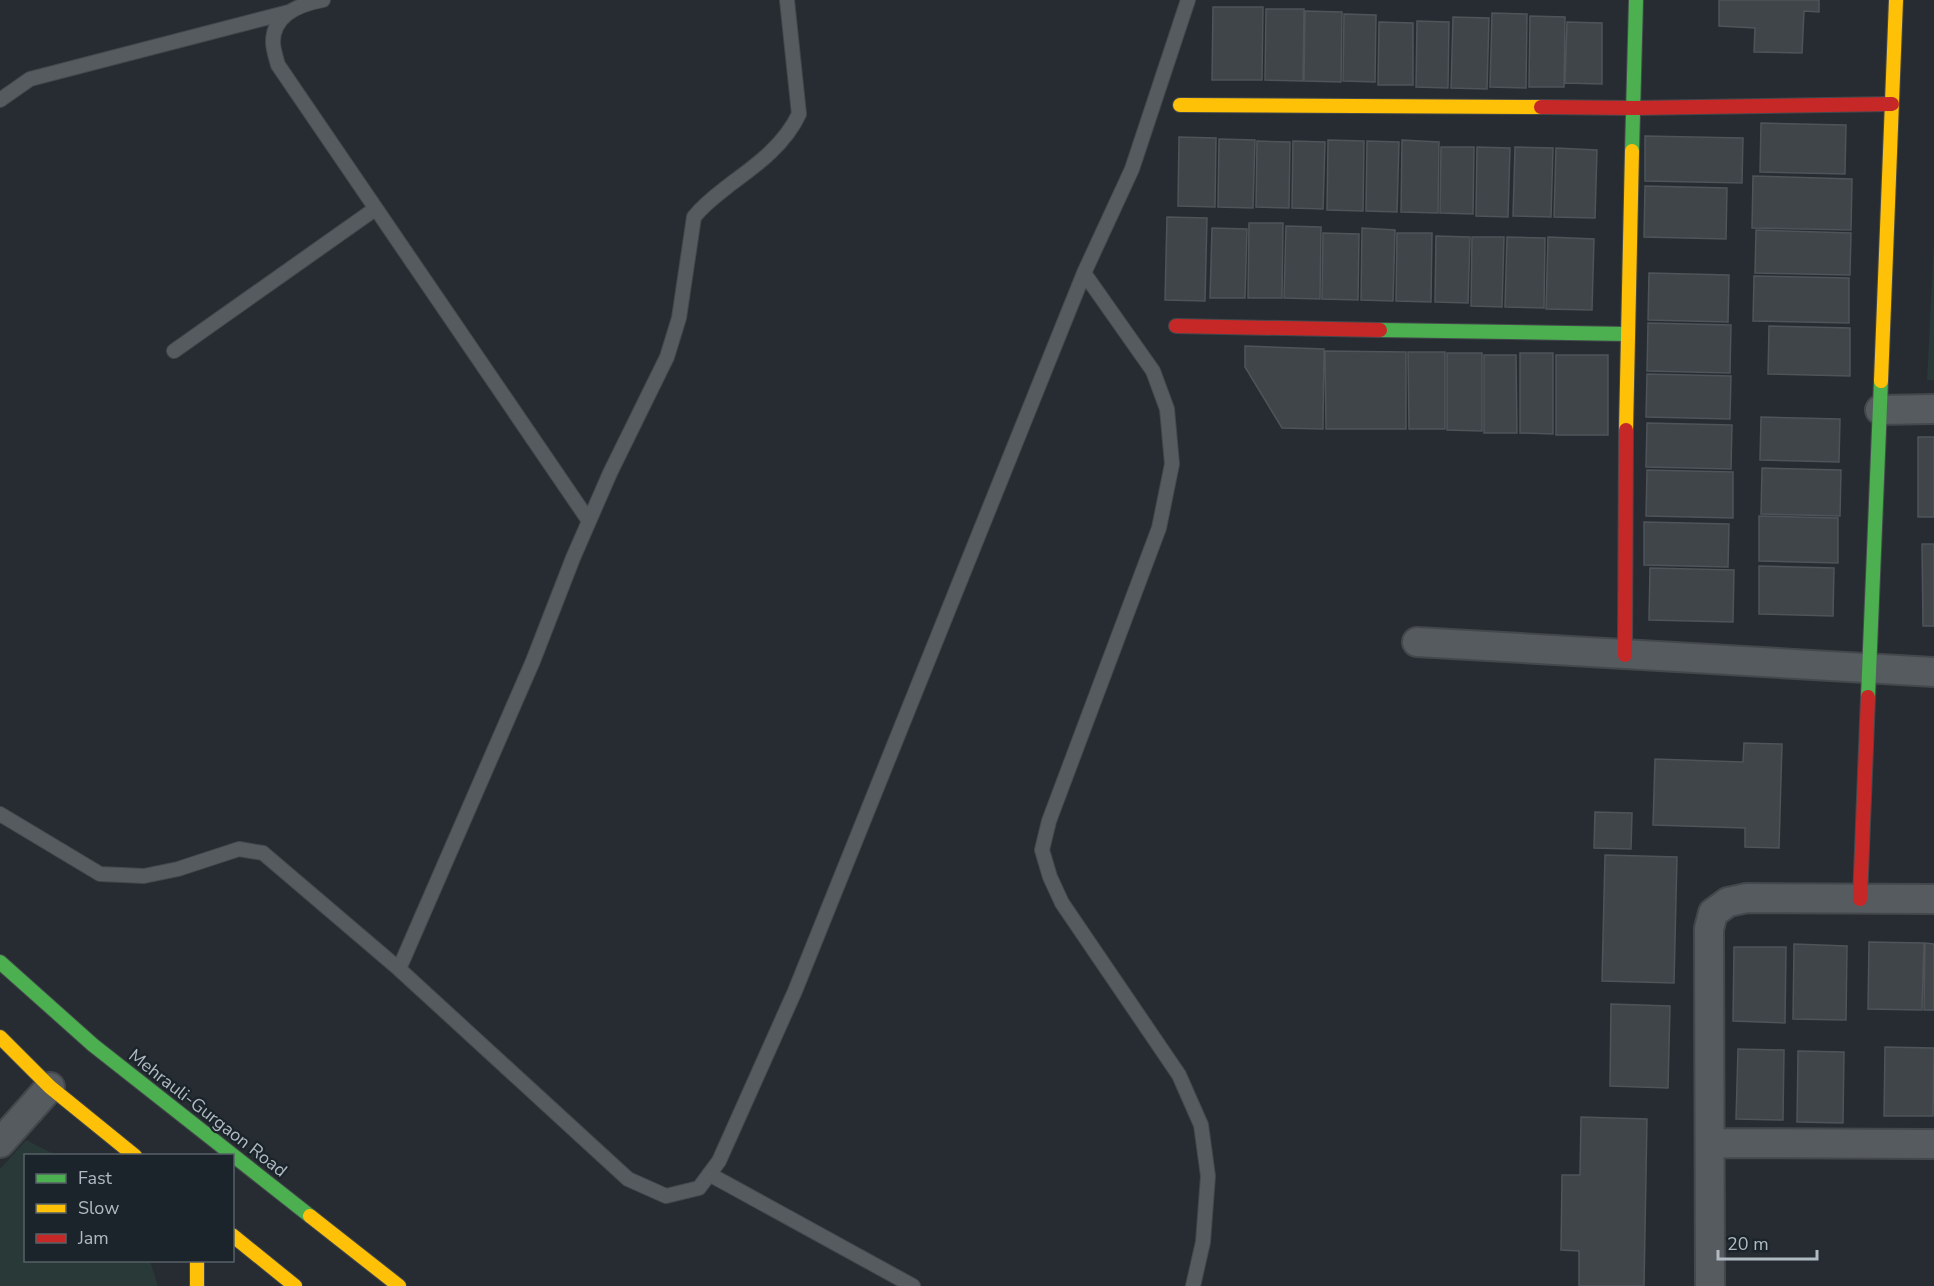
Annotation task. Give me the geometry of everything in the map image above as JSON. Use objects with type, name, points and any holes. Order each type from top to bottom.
[{"type":"street","points":[[1625,655],[1627,334],[1636,0]]},
{"type":"street","points":[[1860,899],[1896,0]]},
{"type":"street","points":[[1180,105],[1634,108],[1892,104]]},
{"type":"street","points":[[1176,326],[1627,334]]},
{"type":"street","points":[[1880,410],[1934,409]]},
{"type":"street","points":[[1417,642],[1934,672]]},
{"type":"street","points":[[1710,1286],[1709,929],[1713,913],[1728,902],[1747,898],[1934,899]]},
{"type":"street","name":"Mehrauli-Gurgaon Road","points":[[0,962],[93,1045],[231,1154]]},
{"type":"street","points":[[0,1037],[50,1087],[134,1154]]},
{"type":"street","points":[[0,1143],[50,1087]]},
{"type":"street","points":[[1710,1143],[1934,1144]]},
{"type":"street","name":"Mehrauli-Gurgaon Road","points":[[234,1156],[399,1286]]},
{"type":"street","points":[[234,1237],[295,1286]]},
{"type":"street","points":[[197,1262],[197,1286]]},
{"type":"lane","points":[[0,100],[30,79],[289,12],[311,2],[323,0]]},
{"type":"lane","points":[[399,969],[533,661],[610,473],[667,357],[679,318],[694,217],[703,205],[772,152],[793,127],[799,114],[787,0]]},
{"type":"lane","points":[[0,814],[100,874],[144,876],[178,869],[239,849],[263,853],[399,969],[628,1179],[666,1196],[699,1188],[719,1161],[795,991],[1084,273],[1132,169],[1188,0]]},
{"type":"lane","points":[[289,12],[276,26],[273,41],[278,65],[589,521]]},
{"type":"lane","points":[[174,351],[375,209]]},
{"type":"lane","points":[[1084,273],[1153,371],[1167,409],[1172,464],[1159,528],[1049,821],[1042,850],[1050,877],[1062,903],[1179,1075],[1201,1125],[1208,1176],[1203,1242],[1193,1286]]},
{"type":"lane","points":[[710,1174],[913,1286]]},
{"type":"shaded area","points":[[1934,240],[1934,380],[1927,380]]},
{"type":"shaded area","points":[[26,1140],[54,1154],[24,1154],[24,1262],[150,1262],[158,1286],[0,1286],[0,1169]]},
{"type":"building","points":[[1719,0],[1819,0],[1819,12],[1804,11],[1802,53],[1754,52],[1755,28],[1719,26]]},
{"type":"building","points":[[1213,7],[1263,7],[1262,80],[1212,80]]},
{"type":"building","points":[[1266,9],[1304,9],[1303,81],[1265,80]]},
{"type":"building","points":[[1305,11],[1342,12],[1341,82],[1304,81]]},
{"type":"building","points":[[1492,13],[1527,14],[1526,88],[1490,87]]},
{"type":"building","points":[[1344,14],[1376,15],[1375,82],[1343,81]]},
{"type":"building","points":[[1530,16],[1565,17],[1564,87],[1529,87]]},
{"type":"building","points":[[1453,17],[1489,18],[1487,89],[1451,88]]},
{"type":"building","points":[[1417,21],[1449,22],[1448,88],[1416,87]]},
{"type":"building","points":[[1379,22],[1413,23],[1413,85],[1378,85]]},
{"type":"building","points":[[1567,22],[1602,23],[1602,84],[1565,83]]},
{"type":"building","points":[[1761,123],[1846,125],[1845,174],[1760,172]]},
{"type":"building","points":[[1645,136],[1743,138],[1742,183],[1645,181]]},
{"type":"building","points":[[1179,137],[1216,138],[1215,207],[1178,206]]},
{"type":"building","points":[[1219,139],[1255,140],[1253,208],[1218,207]]},
{"type":"building","points":[[1328,140],[1364,141],[1363,211],[1327,210]]},
{"type":"building","points":[[1402,140],[1439,142],[1438,213],[1401,212]]},
{"type":"building","points":[[1257,141],[1290,142],[1289,208],[1256,207]]},
{"type":"building","points":[[1293,141],[1325,142],[1323,209],[1292,208]]},
{"type":"building","points":[[1367,141],[1399,142],[1397,212],[1366,211]]},
{"type":"building","points":[[1441,147],[1474,147],[1473,214],[1440,213]]},
{"type":"building","points":[[1477,147],[1510,148],[1508,217],[1476,216]]},
{"type":"building","points":[[1515,147],[1553,148],[1551,217],[1513,216]]},
{"type":"building","points":[[1556,148],[1597,150],[1595,218],[1554,217]]},
{"type":"building","points":[[1753,176],[1852,179],[1851,230],[1752,228]]},
{"type":"building","points":[[1645,186],[1727,188],[1726,239],[1644,237]]},
{"type":"building","points":[[1167,217],[1207,218],[1205,301],[1165,300]]},
{"type":"building","points":[[1249,223],[1283,223],[1282,298],[1248,298]]},
{"type":"building","points":[[1286,226],[1321,227],[1320,299],[1284,298]]},
{"type":"building","points":[[1212,228],[1247,229],[1245,298],[1210,298]]},
{"type":"building","points":[[1362,228],[1395,230],[1393,301],[1361,300]]},
{"type":"building","points":[[1756,230],[1851,233],[1850,275],[1755,273]]},
{"type":"building","points":[[1323,233],[1359,234],[1358,300],[1322,299]]},
{"type":"building","points":[[1397,233],[1432,233],[1431,302],[1396,301]]},
{"type":"building","points":[[1436,236],[1470,237],[1468,303],[1435,302]]},
{"type":"building","points":[[1472,237],[1504,237],[1502,307],[1471,306]]},
{"type":"building","points":[[1507,237],[1545,238],[1544,308],[1505,307]]},
{"type":"building","points":[[1548,237],[1594,239],[1592,310],[1546,309]]},
{"type":"building","points":[[1649,273],[1729,275],[1728,322],[1648,320]]},
{"type":"building","points":[[1754,276],[1849,278],[1849,323],[1753,321]]},
{"type":"building","points":[[1648,323],[1731,325],[1730,373],[1647,371]]},
{"type":"building","points":[[1769,326],[1850,328],[1850,376],[1768,374]]},
{"type":"building","points":[[1245,346],[1324,349],[1323,429],[1282,428],[1245,367]]},
{"type":"building","points":[[1325,351],[1406,352],[1406,429],[1326,429]]},
{"type":"building","points":[[1408,352],[1445,352],[1445,429],[1409,429]]},
{"type":"building","points":[[1447,353],[1482,353],[1482,431],[1447,430]]},
{"type":"building","points":[[1520,353],[1553,353],[1553,434],[1520,433]]},
{"type":"building","points":[[1484,355],[1516,355],[1517,433],[1484,433]]},
{"type":"building","points":[[1556,355],[1608,355],[1608,435],[1556,435]]},
{"type":"building","points":[[1647,374],[1731,376],[1730,419],[1646,417]]},
{"type":"building","points":[[1761,417],[1840,419],[1839,462],[1760,460]]},
{"type":"building","points":[[1647,423],[1732,425],[1731,469],[1646,467]]},
{"type":"building","points":[[1918,437],[1934,437],[1934,517],[1918,517]]},
{"type":"building","points":[[1762,468],[1841,470],[1840,516],[1761,514]]},
{"type":"building","points":[[1647,470],[1733,472],[1733,518],[1646,516]]},
{"type":"building","points":[[1759,516],[1838,518],[1838,563],[1759,561]]},
{"type":"building","points":[[1644,522],[1729,524],[1728,567],[1644,565]]},
{"type":"building","points":[[1922,544],[1934,544],[1934,626],[1923,626]]},
{"type":"building","points":[[1759,566],[1834,568],[1833,616],[1759,614]]},
{"type":"building","points":[[1650,568],[1734,570],[1733,622],[1649,620]]},
{"type":"building","points":[[1744,743],[1782,744],[1779,848],[1745,847],[1745,828],[1653,825],[1655,759],[1743,762]]},
{"type":"building","points":[[1595,812],[1632,813],[1631,849],[1594,848]]},
{"type":"building","points":[[1605,855],[1677,857],[1674,983],[1602,981]]},
{"type":"building","points":[[1869,942],[1924,943],[1922,1010],[1868,1009]]},
{"type":"building","points":[[1925,943],[1934,944],[1934,1010],[1924,1010]]},
{"type":"building","points":[[1794,944],[1847,946],[1846,1020],[1793,1019]]},
{"type":"building","points":[[1734,947],[1786,947],[1785,1023],[1733,1021]]},
{"type":"building","points":[[1611,1004],[1670,1006],[1668,1088],[1610,1086]]},
{"type":"building","points":[[1885,1047],[1934,1048],[1933,1116],[1884,1116]]},
{"type":"building","points":[[1738,1049],[1784,1050],[1783,1120],[1736,1119]]},
{"type":"building","points":[[1798,1051],[1844,1052],[1843,1123],[1797,1122]]},
{"type":"building","points":[[1581,1117],[1647,1119],[1644,1286],[1579,1286],[1579,1251],[1561,1250],[1562,1175],[1580,1175]]},
{"type":"traffic: fast","points":[[1632,151],[1636,0]]},
{"type":"traffic: fast","points":[[1380,330],[1627,334]]},
{"type":"traffic: fast","points":[[1868,697],[1881,381]]},
{"type":"traffic: fast","points":[[0,962],[93,1045],[231,1154]]},
{"type":"traffic: fast","points":[[234,1156],[310,1216]]},
{"type":"traffic: slow","points":[[1881,381],[1896,0]]},
{"type":"traffic: slow","points":[[1180,105],[1541,107]]},
{"type":"traffic: slow","points":[[1626,430],[1632,151]]},
{"type":"traffic: slow","points":[[0,1037],[50,1087],[133,1154]]},
{"type":"traffic: slow","points":[[310,1216],[399,1286]]},
{"type":"traffic: slow","points":[[234,1237],[295,1286]]},
{"type":"traffic: slow","points":[[197,1262],[197,1286]]},
{"type":"traffic: jam","points":[[1541,107],[1892,104]]},
{"type":"traffic: jam","points":[[1176,326],[1380,330]]},
{"type":"traffic: jam","points":[[1625,655],[1626,430]]},
{"type":"traffic: jam","points":[[1860,899],[1868,697]]}]
